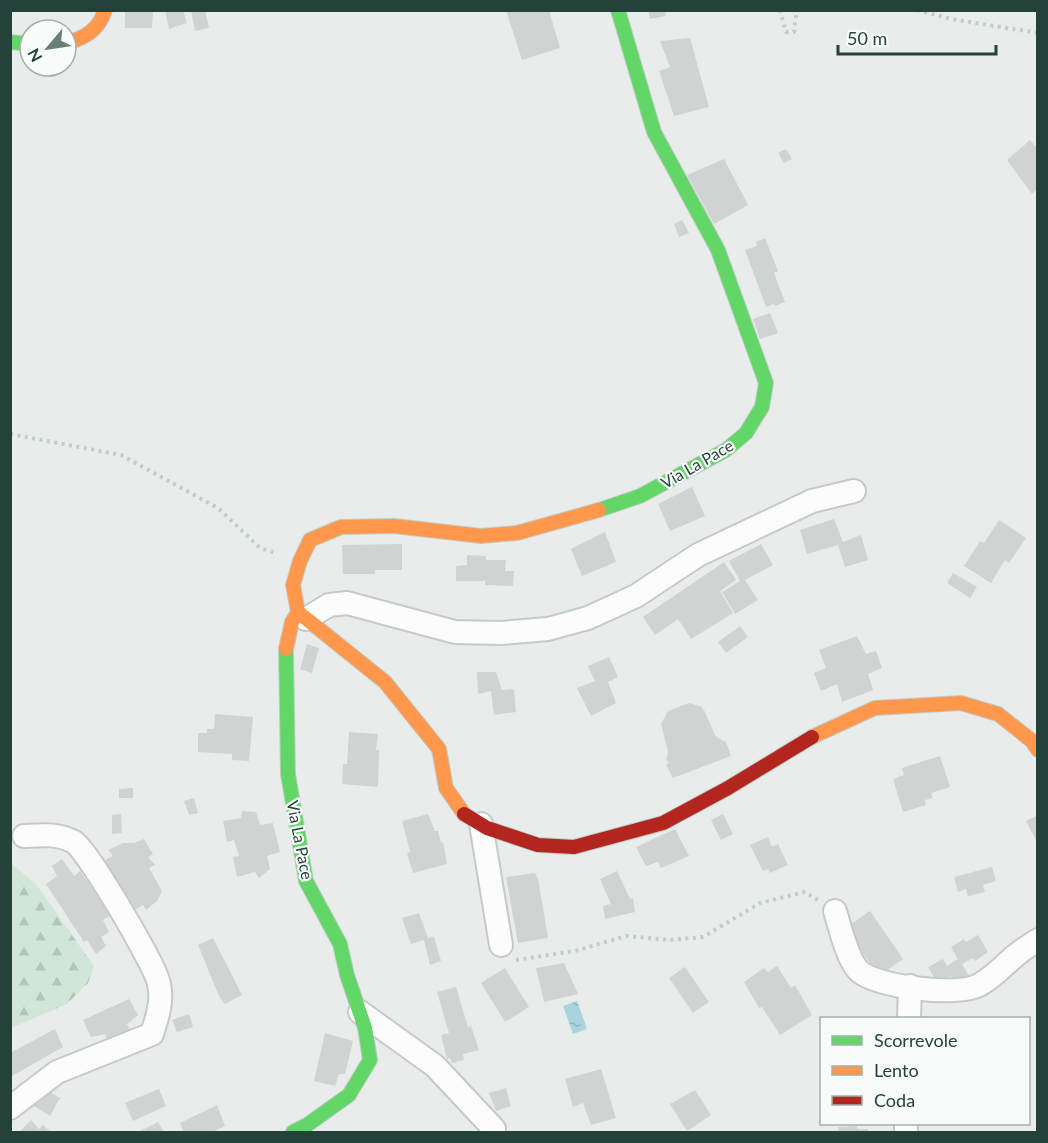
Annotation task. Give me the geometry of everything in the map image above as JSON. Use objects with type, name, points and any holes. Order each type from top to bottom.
[{"type":"street","points":[[78,39],[91,34],[101,24],[105,10]]},
{"type":"street","name":"Via La Pace","points":[[293,1132],[307,1125],[349,1095],[370,1060],[365,1028],[347,975],[340,944],[306,881],[288,774],[286,645],[292,622],[302,615],[293,585],[309,540],[341,527],[394,526],[481,536],[517,532],[587,514],[640,496],[726,450],[746,433],[762,407],[766,383],[718,250],[654,132],[618,10]]},
{"type":"street","points":[[302,615],[329,605],[347,603],[455,632],[501,633],[548,629],[588,618],[626,600],[698,555],[812,501],[854,491]]},
{"type":"street","points":[[302,615],[385,682],[439,749],[446,788],[462,813],[487,828],[538,845],[574,847],[663,823],[728,788],[822,731],[875,708],[961,703],[998,714],[1032,741],[1038,750]]},
{"type":"street","points":[[481,824],[501,945]]},
{"type":"street","points":[[10,1108],[57,1072],[152,1034],[159,1012],[159,983],[120,907],[76,843],[51,834],[24,836]]},
{"type":"street","points":[[835,911],[845,944],[858,970],[876,982],[910,987],[947,992],[977,987],[999,972],[1015,955],[1038,940]]},
{"type":"street","points":[[909,1017],[910,987]]},
{"type":"street","points":[[360,1012],[435,1066],[494,1129],[494,1132]]},
{"type":"path","points":[[780,10],[786,32],[794,32],[797,10]]},
{"type":"path","points":[[917,10],[951,19],[1038,33]]},
{"type":"path","points":[[10,434],[121,455],[218,508],[260,548],[300,561]]},
{"type":"path","points":[[501,945],[516,960],[575,951],[626,936],[670,940],[703,937],[760,903],[805,892],[835,911]]},
{"type":"green space","points":[[11,863],[36,884],[94,966],[88,983],[67,1004],[11,1028]]},
{"type":"water","points":[[577,1001],[587,1029],[573,1034],[563,1006]]},
{"type":"building","points":[[125,10],[153,10],[152,28],[125,28]]},
{"type":"building","points":[[165,10],[183,10],[187,23],[169,29]]},
{"type":"building","points":[[191,10],[205,10],[209,28],[195,31]]},
{"type":"building","points":[[506,10],[549,10],[560,48],[522,60]]},
{"type":"building","points":[[648,10],[665,10],[666,16],[650,19]]},
{"type":"building","points":[[690,38],[709,107],[674,116],[659,71],[670,67],[660,41]]},
{"type":"building","points":[[1030,140],[1038,149],[1038,188],[1032,194],[1007,160]]},
{"type":"building","points":[[786,149],[792,159],[784,163],[778,153]]},
{"type":"building","points":[[724,159],[748,205],[714,224],[687,175]]},
{"type":"building","points":[[682,220],[689,233],[679,237],[674,224]]},
{"type":"building","points":[[765,238],[778,271],[774,273],[785,302],[766,307],[745,250],[757,246],[756,242]]},
{"type":"building","points":[[770,313],[778,333],[760,339],[753,319]]},
{"type":"building","points":[[692,487],[705,516],[670,531],[658,504]]},
{"type":"building","points":[[834,519],[843,542],[861,535],[868,560],[845,567],[838,545],[807,554],[800,530]]},
{"type":"building","points":[[999,520],[1026,538],[1009,563],[1005,560],[991,583],[964,566],[980,541],[984,543]]},
{"type":"building","points":[[605,532],[616,562],[582,576],[571,549]]},
{"type":"building","points":[[402,544],[402,570],[375,570],[375,574],[343,574],[342,545]]},
{"type":"building","points":[[761,544],[773,565],[745,580],[758,600],[735,614],[722,592],[740,581],[729,561]]},
{"type":"building","points":[[467,555],[486,556],[486,560],[506,560],[505,571],[514,571],[513,586],[485,585],[485,581],[456,581],[456,566],[467,565]]},
{"type":"building","points":[[724,562],[736,580],[720,591],[733,613],[691,639],[678,619],[655,635],[643,617]]},
{"type":"building","points":[[953,573],[977,587],[970,598],[947,583]]},
{"type":"building","points":[[740,626],[748,637],[726,653],[718,642]]},
{"type":"building","points":[[857,636],[866,654],[876,651],[882,668],[868,674],[873,690],[842,702],[837,684],[821,691],[814,673],[826,668],[819,650]]},
{"type":"building","points":[[307,644],[319,648],[312,673],[300,669]]},
{"type":"building","points":[[609,657],[618,677],[608,682],[616,703],[591,716],[577,688],[595,681],[588,666]]},
{"type":"building","points":[[477,672],[496,672],[502,690],[514,689],[516,712],[494,715],[491,691],[478,694]]},
{"type":"building","points":[[689,703],[702,707],[716,737],[726,742],[731,756],[673,778],[666,765],[669,763],[666,759],[668,752],[661,724],[668,711]]},
{"type":"building","points":[[215,714],[253,717],[249,761],[232,760],[232,754],[198,752],[198,733],[207,733],[207,729],[214,729]]},
{"type":"building","points":[[349,732],[378,734],[376,750],[379,750],[378,787],[342,784],[343,764],[347,764]]},
{"type":"building","points":[[940,756],[950,787],[931,793],[933,798],[925,800],[926,805],[903,812],[893,779],[904,775],[902,768]]},
{"type":"building","points":[[133,788],[133,798],[119,798],[119,789]]},
{"type":"building","points":[[194,798],[198,813],[189,815],[184,801]]},
{"type":"building","points":[[242,811],[256,812],[260,825],[273,823],[280,852],[267,856],[270,869],[259,878],[255,872],[237,877],[233,857],[239,856],[234,840],[227,842],[223,821],[241,818]]},
{"type":"building","points":[[121,814],[122,833],[112,834],[112,815]]},
{"type":"building","points":[[428,814],[435,831],[438,831],[441,843],[443,842],[447,864],[413,873],[402,821]]},
{"type":"building","points":[[723,814],[733,834],[721,840],[711,820]]},
{"type":"building","points":[[1038,815],[1038,844],[1026,821]]},
{"type":"building","points":[[675,829],[689,856],[661,868],[658,862],[646,866],[636,847]]},
{"type":"building","points":[[768,837],[772,847],[778,844],[788,865],[770,873],[768,869],[763,871],[750,845]]},
{"type":"building","points":[[144,839],[153,854],[148,857],[155,865],[149,868],[162,891],[157,901],[146,910],[143,905],[136,909],[130,902],[105,860],[113,856],[108,850],[123,843],[135,843]]},
{"type":"building","points":[[62,859],[74,876],[80,871],[111,915],[103,920],[109,932],[101,937],[106,946],[96,954],[87,940],[84,942],[46,884],[57,876],[52,866]]},
{"type":"building","points":[[992,867],[996,881],[983,885],[985,892],[968,896],[966,889],[958,892],[954,877]]},
{"type":"building","points":[[617,871],[630,899],[633,898],[635,912],[605,919],[603,906],[611,904],[600,879]]},
{"type":"building","points":[[535,873],[548,938],[518,943],[506,877]]},
{"type":"building","points":[[870,911],[903,959],[879,976],[845,928]]},
{"type":"building","points":[[419,913],[428,938],[434,937],[441,961],[430,965],[424,940],[411,944],[402,918]]},
{"type":"building","points":[[978,935],[988,952],[975,961],[973,958],[962,964],[969,976],[955,985],[950,976],[938,984],[928,967],[943,959],[947,966],[958,959],[951,947],[964,939],[966,942]]},
{"type":"building","points":[[213,938],[242,995],[225,1004],[219,996],[198,945]]},
{"type":"building","points":[[564,963],[578,994],[544,1002],[536,968]]},
{"type":"building","points":[[777,966],[791,988],[795,985],[812,1015],[780,1035],[762,1007],[759,1008],[744,982],[764,968],[768,972]]},
{"type":"building","points":[[685,967],[709,1002],[693,1013],[669,978]]},
{"type":"building","points":[[505,968],[529,1007],[505,1022],[481,983]]},
{"type":"building","points":[[456,987],[468,1027],[471,1026],[479,1050],[463,1054],[464,1060],[452,1063],[450,1058],[447,1059],[441,1035],[449,1033],[437,992]]},
{"type":"building","points":[[129,999],[138,1015],[127,1024],[130,1030],[107,1040],[105,1034],[91,1037],[83,1020]]},
{"type":"building","points":[[189,1014],[193,1027],[177,1032],[172,1020]]},
{"type":"building","points":[[55,1029],[63,1047],[10,1077],[10,1053]]},
{"type":"building","points":[[325,1033],[353,1041],[345,1074],[339,1074],[335,1086],[314,1081]]},
{"type":"building","points":[[601,1069],[616,1118],[591,1125],[583,1103],[573,1107],[565,1079]]},
{"type":"building","points":[[506,1088],[511,1106],[496,1111],[489,1093]]},
{"type":"building","points":[[44,1089],[60,1098],[50,1116],[34,1106],[36,1104],[33,1102]]},
{"type":"building","points":[[159,1089],[166,1106],[133,1121],[125,1103]]},
{"type":"building","points":[[695,1090],[711,1115],[687,1131],[670,1104]]},
{"type":"building","points":[[217,1105],[225,1126],[213,1132],[184,1132],[180,1123]]},
{"type":"building","points":[[31,1120],[39,1129],[43,1125],[51,1132],[19,1132]]},
{"type":"building","points":[[158,1122],[164,1132],[138,1132]]},
{"type":"building","points":[[857,1126],[857,1129],[868,1129],[868,1132],[838,1132],[838,1127]]},
{"type":"traffic: fast","points":[[599,510],[640,496],[726,450],[746,433],[762,407],[766,383],[718,250],[654,132],[618,10]]},
{"type":"traffic: fast","points":[[10,42],[18,43]]},
{"type":"traffic: fast","points":[[286,649],[288,774],[306,881],[340,944],[347,975],[365,1028],[370,1060],[349,1095],[307,1125],[293,1132]]},
{"type":"traffic: slow","points":[[78,39],[95,28],[105,10]]},
{"type":"traffic: slow","points":[[286,649],[292,622],[298,612],[293,585],[300,561],[310,540],[341,527],[394,526],[481,536],[517,533],[599,510]]},
{"type":"traffic: slow","points":[[298,612],[385,682],[439,749],[446,788],[464,814]]},
{"type":"traffic: slow","points":[[812,737],[875,708],[961,703],[998,714],[1032,741],[1038,750]]},
{"type":"traffic: jam","points":[[464,814],[487,828],[538,845],[574,847],[663,823],[728,788],[812,737]]}]
